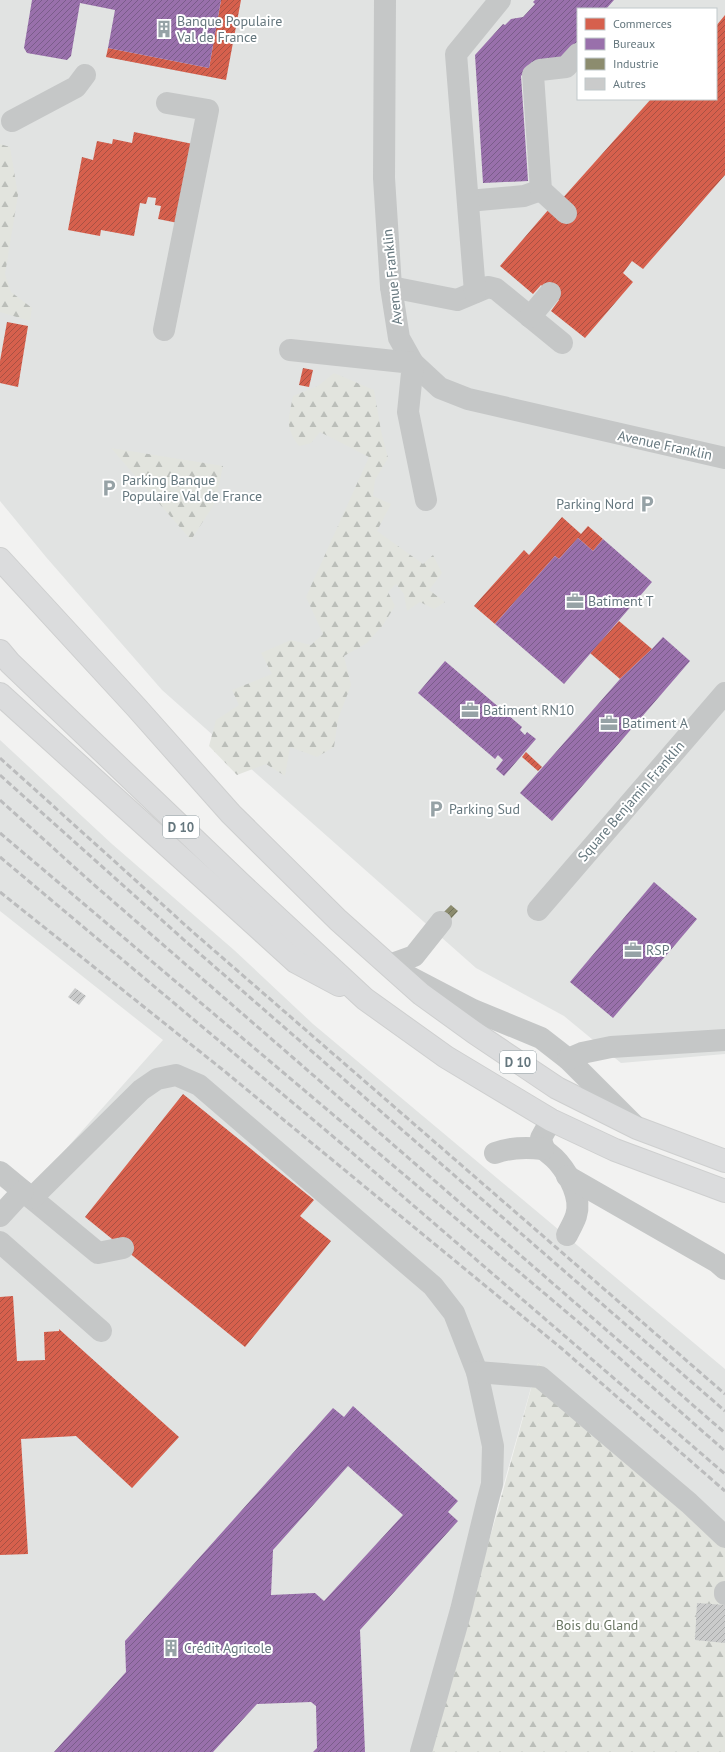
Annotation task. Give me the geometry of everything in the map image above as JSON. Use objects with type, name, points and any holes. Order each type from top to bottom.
[{"type":"main road","name":"D 10","points":[[0,559],[136,707],[231,814],[338,920],[421,994],[469,1029],[557,1088],[637,1128],[725,1161]]},
{"type":"main road","name":"D 10","points":[[0,651],[10,663],[218,862],[365,999],[446,1057],[551,1120],[615,1150],[725,1191]]},
{"type":"main road","name":"D 10","points":[[0,694],[296,962],[365,999]]},
{"type":"street","name":"Avenue Franklin","points":[[385,0],[384,178],[391,287],[399,338],[413,363],[440,388],[468,399],[725,458]]},
{"type":"street","points":[[475,292],[456,54],[500,0]]},
{"type":"street","points":[[566,213],[541,190],[533,75],[540,70],[566,67],[577,55]]},
{"type":"street","points":[[12,121],[76,87],[85,75]]},
{"type":"street","points":[[164,330],[208,110],[167,103]]},
{"type":"street","points":[[468,201],[524,196],[541,190]]},
{"type":"street","points":[[391,287],[458,300],[488,287],[496,289],[562,344]]},
{"type":"street","points":[[530,317],[550,292]]},
{"type":"street","points":[[290,350],[413,363],[408,412],[426,500]]},
{"type":"street","name":"Square Benjamin Franklin","points":[[538,910],[725,693]]},
{"type":"street","points":[[389,966],[414,956],[441,922]]},
{"type":"street","points":[[389,966],[472,1010],[541,1038],[568,1059],[637,1128]]},
{"type":"street","points":[[568,1059],[582,1053],[611,1047],[725,1040]]},
{"type":"street","points":[[0,1216],[28,1195],[141,1090],[157,1079],[176,1075],[199,1085],[432,1286],[454,1313],[477,1372],[493,1446],[492,1484],[460,1610],[421,1752]]},
{"type":"street","points":[[543,1149],[541,1138],[551,1120]]},
{"type":"street","points":[[495,1153],[506,1149],[524,1147],[543,1149],[558,1161],[576,1192],[576,1215],[567,1235]]},
{"type":"street","points":[[0,1172],[98,1253],[123,1248]]},
{"type":"street","points":[[567,1176],[717,1262],[725,1269]]},
{"type":"street","points":[[0,1242],[101,1331]]},
{"type":"street","points":[[477,1372],[540,1377],[689,1503],[725,1537]]},
{"type":"shaded area","points":[[0,0],[725,0],[725,1054],[621,1063],[564,1016],[476,968],[162,690],[46,557],[0,501]]},
{"type":"shaded area","points":[[0,740],[112,844],[234,950],[313,1024],[725,1369],[725,1526],[538,1363],[428,1752],[0,1752],[0,1223],[163,1040],[0,911]]},
{"type":"green space","points":[[0,144],[10,147],[18,195],[5,274],[11,292],[32,308],[30,321],[0,312]]},
{"type":"green space","points":[[334,373],[374,390],[381,431],[388,458],[375,480],[373,496],[391,504],[377,531],[423,564],[433,555],[442,573],[429,590],[445,602],[434,609],[420,602],[407,611],[404,594],[396,584],[388,592],[395,606],[383,625],[367,643],[344,656],[351,685],[338,719],[334,747],[317,757],[290,747],[285,776],[266,764],[237,775],[209,746],[216,720],[239,705],[232,690],[272,674],[261,653],[291,640],[311,645],[323,634],[306,597],[369,457],[320,432],[311,443],[299,446],[291,433],[289,427],[289,416],[293,396],[318,386]]},
{"type":"green space","points":[[111,448],[223,466],[215,503],[191,540]]},
{"type":"green space","name":"Bois du Gland","points":[[538,1363],[725,1526],[725,1752],[428,1752],[495,1520]]},
{"type":"building: Commerces","points":[[221,0],[241,0],[226,80],[106,57],[108,48],[209,68]]},
{"type":"building: Commerces","points":[[725,15],[725,175],[643,269],[632,261],[623,273],[633,282],[585,338],[551,311],[559,300],[541,285],[533,294],[500,266],[549,209],[561,200],[650,100],[717,100],[717,25]]},
{"type":"building: Commerces","points":[[134,132],[193,144],[178,223],[158,219],[161,206],[155,205],[156,198],[148,197],[146,204],[140,203],[134,236],[101,230],[100,236],[68,230],[82,157],[93,160],[97,141],[112,144],[113,139],[132,143]]},
{"type":"building: Commerces","points":[[7,322],[28,326],[18,387],[0,383],[0,361]]},
{"type":"building: Commerces","points":[[303,368],[313,370],[309,387],[299,385]]},
{"type":"building: Commerces","points":[[562,517],[581,534],[588,526],[603,539],[593,551],[578,538],[559,559],[555,556],[495,624],[474,606],[524,550],[529,555]]},
{"type":"building: Commerces","points":[[619,621],[652,649],[620,679],[590,653]]},
{"type":"building: Commerces","points":[[526,752],[542,767],[538,771],[522,757]]},
{"type":"building: Commerces","points":[[183,1094],[314,1200],[300,1216],[331,1241],[245,1347],[85,1217]]},
{"type":"building: Commerces","points":[[13,1296],[17,1361],[45,1360],[44,1332],[59,1331],[59,1329],[179,1437],[132,1488],[76,1436],[21,1439],[28,1554],[0,1555],[0,1297]]},
{"type":"building: Bureaux","name":"Banque Populaire Val de France","points":[[32,0],[221,0],[209,68],[108,48],[115,10],[80,3],[71,56],[67,60],[27,53],[24,48]]},
{"type":"building: Bureaux","points":[[535,0],[614,0],[607,8],[577,8],[577,42],[561,60],[532,62],[521,76],[528,181],[483,183],[475,55],[503,24],[505,25],[511,19],[523,17],[535,4],[533,2]]},
{"type":"building: Bureaux","name":"Batiment T","points":[[578,538],[593,551],[603,539],[652,582],[564,684],[495,624],[555,556],[559,559]]},
{"type":"building: Bureaux","name":"Batiment A","points":[[663,637],[690,661],[552,821],[520,793],[620,679]]},
{"type":"building: Bureaux","name":"Batiment RN10","points":[[445,661],[522,727],[520,730],[525,735],[527,732],[536,739],[504,776],[496,769],[503,760],[498,755],[495,759],[418,693]]},
{"type":"building: Bureaux","name":"RSP","points":[[654,882],[697,919],[613,1018],[570,982]]},
{"type":"building: Bureaux","points":[[353,1406],[458,1501],[448,1512],[458,1521],[360,1630],[365,1752],[313,1752],[317,1748],[316,1706],[311,1702],[257,1704],[213,1752],[54,1752],[126,1672],[125,1641],[333,1408],[344,1417]],"holes":[[[348,1466],[403,1515],[324,1601],[315,1593],[271,1595],[273,1550]]]},
{"type":"building: Industrie","points":[[451,905],[458,911],[447,923],[440,916]]},
{"type":"building: Autres","points":[[75,988],[86,996],[79,1005],[68,997]]},
{"type":"building: Autres","points":[[697,1603],[725,1605],[725,1643],[695,1640]]},
{"type":"railway","points":[[0,758],[194,933],[725,1394]]},
{"type":"railway","points":[[0,775],[184,940],[725,1411]]},
{"type":"railway","points":[[0,800],[92,883],[725,1433]]},
{"type":"railway","points":[[0,833],[583,1326],[725,1451]]},
{"type":"railway","points":[[0,857],[342,1144],[725,1474]]},
{"type":"railway","points":[[0,892],[223,1070],[561,1348],[725,1491]]},
{"type":"place","name":"Banque Populaire Val de France","points":[[164,29]]},
{"type":"place","name":"Parking Banque Populaire Val de France","points":[[109,488]]},
{"type":"place","name":"Parking Nord","points":[[647,504]]},
{"type":"place","name":"Batiment T","points":[[575,601]]},
{"type":"place","name":"Batiment RN10","points":[[470,710]]},
{"type":"place","name":"Batiment A","points":[[609,723]]},
{"type":"place","name":"Parking Sud","points":[[436,809]]},
{"type":"place","name":"RSP","points":[[633,950]]},
{"type":"place","name":"Crédit Agricole","points":[[171,1648]]}]
